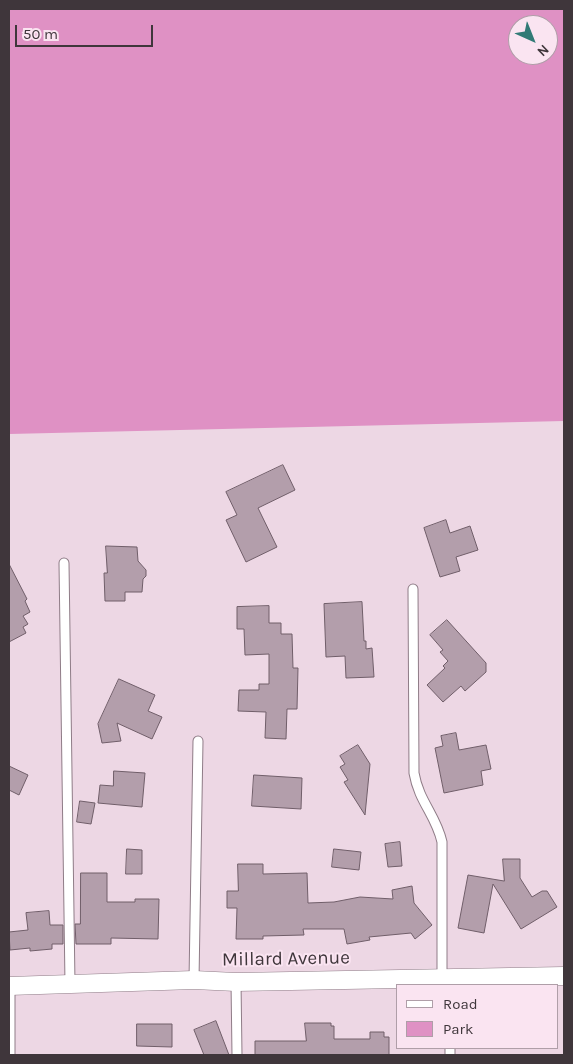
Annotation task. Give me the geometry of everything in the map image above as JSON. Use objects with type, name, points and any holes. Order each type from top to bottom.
[{"type":"street","name":"Millard Avenue","points":[[10,986],[194,980],[236,982],[447,981],[564,976]]},
{"type":"lane","points":[[64,563],[70,984]]},
{"type":"lane","points":[[413,589],[414,773],[421,797],[435,821],[442,842],[447,981]]},
{"type":"lane","points":[[194,980],[198,742]]},
{"type":"lane","points":[[236,982],[237,1055]]},
{"type":"lane","points":[[10,986],[10,1055]]},
{"type":"green space","points":[[9,9],[564,9],[564,421],[9,434]]},
{"type":"building","points":[[283,465],[295,490],[258,508],[277,547],[246,562],[226,520],[237,515],[226,492]]},
{"type":"building","points":[[446,520],[450,533],[470,526],[478,550],[456,557],[460,571],[440,577],[424,528]]},
{"type":"building","points":[[106,546],[137,547],[138,561],[146,570],[142,592],[125,592],[125,601],[105,601],[104,573],[107,573]]},
{"type":"building","points":[[9,564],[27,599],[25,601],[30,612],[23,616],[28,624],[23,627],[26,633],[9,642]]},
{"type":"building","points":[[362,602],[364,641],[366,641],[366,649],[372,648],[374,677],[346,678],[345,656],[326,657],[324,604]]},
{"type":"building","points":[[269,606],[269,623],[281,623],[281,634],[292,634],[293,668],[298,668],[297,709],[287,709],[286,739],[265,738],[266,712],[238,711],[239,690],[259,690],[259,684],[269,684],[269,654],[245,655],[244,629],[237,629],[237,607]]},
{"type":"building","points":[[447,620],[486,663],[486,672],[465,691],[461,686],[443,702],[427,685],[445,668],[443,666],[448,661],[440,652],[443,650],[430,635]]},
{"type":"building","points":[[119,679],[155,695],[148,711],[162,717],[152,739],[117,723],[121,741],[102,743],[98,724]]},
{"type":"building","points":[[456,733],[459,750],[486,745],[491,769],[481,771],[483,785],[444,793],[435,748],[443,746],[441,736]]},
{"type":"building","points":[[358,745],[370,764],[365,815],[344,782],[348,780],[340,767],[345,764],[340,756]]},
{"type":"building","points":[[9,766],[28,775],[19,795],[9,790]]},
{"type":"building","points":[[114,771],[145,773],[142,807],[98,803],[100,785],[113,786]]},
{"type":"building","points":[[254,775],[302,778],[301,809],[252,806]]},
{"type":"building","points":[[80,801],[95,803],[91,824],[77,822]]},
{"type":"building","points":[[400,842],[402,866],[388,867],[385,844]]},
{"type":"building","points":[[127,849],[142,850],[142,874],[126,874]]},
{"type":"building","points":[[334,849],[361,852],[359,870],[332,867]]},
{"type":"building","points":[[503,859],[520,859],[520,878],[532,897],[542,891],[547,891],[557,907],[521,929],[493,884],[484,933],[458,928],[468,875],[504,881]]},
{"type":"building","points":[[238,864],[263,864],[263,874],[307,873],[308,903],[334,902],[360,897],[393,899],[392,890],[412,886],[414,903],[432,925],[415,939],[411,933],[369,937],[370,940],[347,944],[344,929],[303,929],[304,935],[263,936],[263,939],[236,939],[237,908],[227,908],[227,891],[238,891]]},
{"type":"building","points":[[81,873],[107,873],[107,902],[135,902],[135,899],[159,899],[158,939],[111,938],[111,944],[76,944],[75,924],[80,924]]},
{"type":"building","points":[[49,911],[50,925],[63,925],[63,944],[52,944],[52,949],[30,951],[30,948],[10,950],[9,932],[28,930],[26,913]]},
{"type":"building","points":[[216,1021],[229,1055],[204,1055],[194,1030]]},
{"type":"building","points":[[305,1023],[331,1023],[331,1026],[334,1026],[334,1039],[370,1039],[370,1032],[384,1032],[384,1037],[389,1037],[389,1055],[255,1055],[255,1041],[306,1041]]},
{"type":"building","points":[[137,1024],[172,1024],[172,1047],[137,1046]]}]
